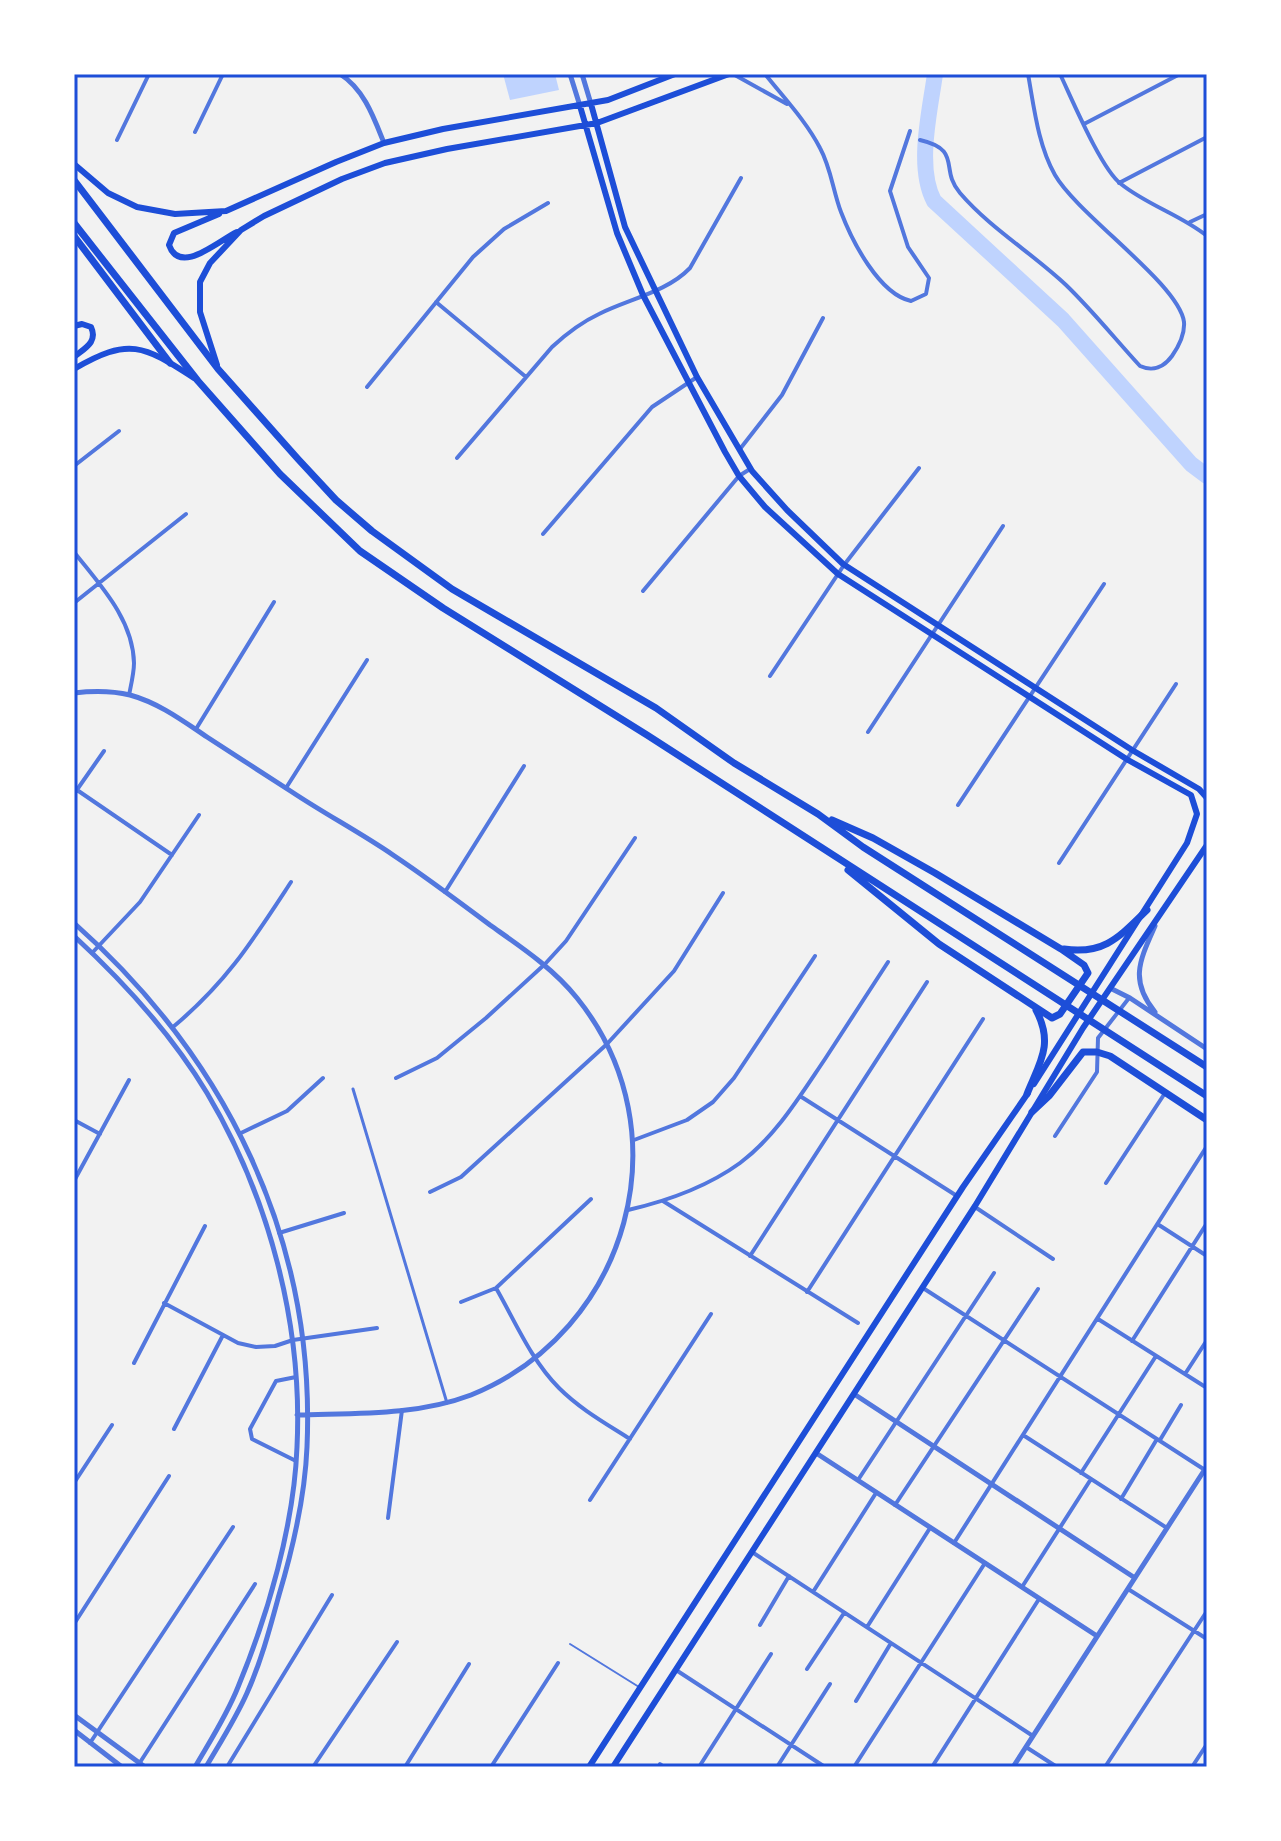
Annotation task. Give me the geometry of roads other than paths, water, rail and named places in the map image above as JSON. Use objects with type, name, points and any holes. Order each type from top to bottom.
[{"type":"main road","points":[[675,74],[591,104],[443,129],[384,143],[179,229],[170,240],[171,251],[178,257],[189,259],[264,216],[342,179],[385,163],[597,123],[731,74]]},
{"type":"main road","points":[[591,104],[625,227],[697,377],[750,469],[844,565],[1132,750],[1199,789],[1207,798]]},
{"type":"main road","points":[[580,106],[617,233],[643,295],[739,476],[765,507],[838,574],[1128,760],[1191,795],[1197,814],[1187,843],[1147,910],[957,1197],[589,1767]]},
{"type":"main road","points":[[74,164],[108,193],[137,207],[175,214],[226,211]]},
{"type":"main road","points":[[74,180],[218,369],[317,480],[372,531],[452,589],[656,708],[734,763],[818,814],[863,847],[1207,1067]]},
{"type":"main road","points":[[74,223],[198,381],[280,474],[360,551],[443,608],[647,735],[1207,1096]]},
{"type":"main road","points":[[218,369],[200,312],[200,282],[210,263],[241,230]]},
{"type":"main road","points":[[74,236],[170,363]]},
{"type":"main road","points":[[74,326],[91,327],[94,334],[91,343],[74,357]]},
{"type":"main road","points":[[74,369],[116,349],[146,350],[198,381]]},
{"type":"main road","points":[[818,814],[873,838],[1061,949],[1084,965],[1088,973],[1056,1017],[1052,1018],[939,944],[876,895],[832,855]]},
{"type":"main road","points":[[613,1767],[923,1288],[1110,988],[1205,848],[1187,843]]},
{"type":"main road","points":[[1061,949],[1085,951],[1100,948],[1118,938],[1147,910]]},
{"type":"main road","points":[[1027,1094],[1045,1049],[1045,1031],[1035,1008]]},
{"type":"main road","points":[[1032,1112],[1049,1096],[1083,1052],[1097,1052],[1110,1056],[1207,1120]]},
{"type":"main road","points":[[621,1756],[622,1767]]},
{"type":"street","points":[[117,140],[149,74]]},
{"type":"street","points":[[195,132],[223,74]]},
{"type":"street","points":[[340,74],[370,108],[384,143]]},
{"type":"street","points":[[570,74],[580,106]]},
{"type":"street","points":[[582,74],[591,104]]},
{"type":"street","points":[[731,74],[790,106]]},
{"type":"street","points":[[765,74],[823,152],[840,210],[871,269],[884,284],[911,301],[926,294],[929,278],[908,247],[890,191],[910,131]]},
{"type":"street","points":[[920,140],[935,143],[947,155],[954,185],[970,203],[1066,285],[1140,366],[1152,369],[1164,365],[1180,344],[1184,332],[1180,308],[1147,270],[1076,201],[1056,175],[1043,144],[1028,74]]},
{"type":"street","points":[[1060,74],[1084,124],[1119,183],[1190,222],[1207,236]]},
{"type":"street","points":[[1084,124],[1180,74]]},
{"type":"street","points":[[1119,183],[1207,137]]},
{"type":"street","points":[[457,458],[565,336],[599,314],[678,280],[690,268],[741,178]]},
{"type":"street","points":[[367,387],[473,257],[504,229],[548,203]]},
{"type":"street","points":[[1190,222],[1207,214]]},
{"type":"street","points":[[436,302],[526,377]]},
{"type":"street","points":[[738,451],[782,395],[823,318]]},
{"type":"street","points":[[543,534],[652,407],[697,377]]},
{"type":"street","points":[[74,466],[119,431]]},
{"type":"street","points":[[770,676],[844,565],[919,468]]},
{"type":"street","points":[[643,591],[739,476],[750,469]]},
{"type":"street","points":[[74,603],[186,514]]},
{"type":"street","points":[[868,732],[1003,526]]},
{"type":"street","points":[[74,552],[116,607],[130,634],[134,665],[129,695]]},
{"type":"street","points":[[958,805],[1104,584]]},
{"type":"street","points":[[196,729],[274,602]]},
{"type":"street","points":[[286,788],[367,660]]},
{"type":"street","points":[[1059,863],[1176,684]]},
{"type":"street","points":[[74,693],[86,691],[129,695],[163,708],[391,853],[545,964],[577,998],[607,1044],[623,1086],[634,1140],[628,1210],[602,1280],[582,1312],[535,1358],[505,1378],[447,1403],[402,1410],[297,1415]]},
{"type":"street","points":[[104,751],[76,792],[172,855]]},
{"type":"street","points":[[445,892],[524,766]]},
{"type":"street","points":[[92,953],[140,902],[199,815]]},
{"type":"street","points":[[396,1078],[437,1058],[545,964],[566,941],[635,838]]},
{"type":"street","points":[[173,1027],[205,1001],[240,960],[291,882]]},
{"type":"street","points":[[430,1192],[461,1177],[607,1044],[674,971],[723,893]]},
{"type":"street","points":[[1158,919],[1143,953],[1138,979],[1143,996],[1158,1016]]},
{"type":"street","points":[[74,923],[140,988],[173,1027],[215,1086],[241,1133],[279,1233],[294,1288],[303,1339],[307,1448],[297,1523],[269,1632],[247,1694],[206,1767]]},
{"type":"street","points":[[74,936],[133,995],[176,1047],[206,1091],[232,1138],[269,1236],[284,1290],[293,1340],[296,1461],[285,1531],[260,1629],[238,1689],[195,1767]]},
{"type":"street","points":[[634,1140],[687,1120],[713,1102],[734,1078],[815,956]]},
{"type":"street","points":[[628,1210],[663,1201],[709,1181],[739,1163],[770,1136],[888,962]]},
{"type":"street","points":[[750,1256],[927,982]]},
{"type":"street","points":[[1110,988],[1207,1049]]},
{"type":"street","points":[[1055,1136],[1097,1072],[1098,1038],[1130,998]]},
{"type":"street","points":[[807,1292],[983,1019]]},
{"type":"street","points":[[241,1133],[287,1111],[323,1078]]},
{"type":"street","points":[[74,1181],[129,1080]]},
{"type":"street","points":[[353,1089],[447,1403]]},
{"type":"street","points":[[1106,1183],[1165,1093]]},
{"type":"street","points":[[800,1096],[957,1197]]},
{"type":"street","points":[[74,1120],[100,1134]]},
{"type":"street","points":[[954,1543],[1207,1146]]},
{"type":"street","points":[[461,1302],[496,1288],[591,1199]]},
{"type":"street","points":[[663,1201],[858,1323]]},
{"type":"street","points":[[975,1206],[1053,1259]]},
{"type":"street","points":[[279,1233],[344,1213]]},
{"type":"street","points":[[1132,1341],[1207,1223]]},
{"type":"street","points":[[1158,1224],[1207,1256]]},
{"type":"street","points":[[134,1363],[205,1226]]},
{"type":"street","points":[[858,1480],[994,1273]]},
{"type":"street","points":[[496,1288],[535,1358],[557,1386],[584,1410],[630,1439]]},
{"type":"street","points":[[923,1288],[1206,1468],[1013,1767]]},
{"type":"street","points":[[895,1505],[1038,1289]]},
{"type":"street","points":[[164,1303],[238,1343],[256,1347],[377,1328]]},
{"type":"street","points":[[590,1500],[711,1314]]},
{"type":"street","points":[[1097,1319],[1207,1388]]},
{"type":"street","points":[[174,1429],[223,1335]]},
{"type":"street","points":[[1185,1374],[1207,1340]]},
{"type":"street","points":[[1081,1473],[1156,1356]]},
{"type":"street","points":[[296,1377],[276,1381],[250,1429],[252,1439],[296,1461]]},
{"type":"street","points":[[854,1394],[1135,1578]]},
{"type":"street","points":[[1121,1499],[1181,1405]]},
{"type":"street","points":[[388,1518],[402,1410]]},
{"type":"street","points":[[74,1483],[112,1425]]},
{"type":"street","points":[[1023,1435],[1167,1528]]},
{"type":"street","points":[[816,1453],[1097,1636]]},
{"type":"street","points":[[74,1624],[169,1476]]},
{"type":"street","points":[[1022,1587],[1091,1479]]},
{"type":"street","points":[[813,1592],[876,1492]]},
{"type":"street","points":[[90,1743],[233,1527]]},
{"type":"street","points":[[867,1627],[930,1528]]},
{"type":"street","points":[[752,1552],[1033,1736]]},
{"type":"street","points":[[854,1767],[985,1563]]},
{"type":"street","points":[[760,1625],[789,1576]]},
{"type":"street","points":[[74,1715],[141,1766],[255,1584]]},
{"type":"street","points":[[1128,1589],[1207,1639]]},
{"type":"street","points":[[227,1767],[332,1595]]},
{"type":"street","points":[[932,1767],[1039,1599]]},
{"type":"street","points":[[1105,1767],[1207,1611]]},
{"type":"street","points":[[807,1669],[844,1613]]},
{"type":"street","points":[[313,1767],[397,1642]]},
{"type":"street","points":[[856,1701],[891,1643]]},
{"type":"street","points":[[699,1767],[771,1654]]},
{"type":"street","points":[[491,1767],[558,1663]]},
{"type":"street","points":[[405,1767],[469,1664]]},
{"type":"street","points":[[676,1670],[825,1767]]},
{"type":"street","points":[[777,1767],[830,1684]]},
{"type":"street","points":[[74,1730],[122,1767]]},
{"type":"street","points":[[1192,1767],[1207,1744]]},
{"type":"street","points":[[1026,1747],[1057,1767]]},
{"type":"lane","points":[[570,1644],[640,1688]]},
{"type":"water","points":[[503,74],[555,74],[559,90],[510,100]]},
{"type":"waterway","points":[[935,74],[925,156],[934,201],[1063,320],[1191,464],[1207,476]]}]
